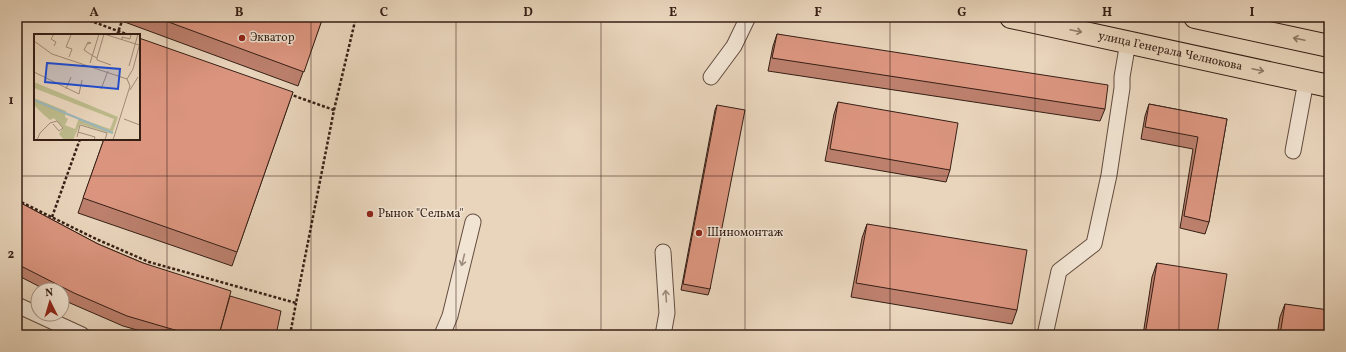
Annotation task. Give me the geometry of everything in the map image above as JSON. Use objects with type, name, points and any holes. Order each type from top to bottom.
[{"type":"main road","name":"улица Генерала Челнокова","points":[[1011,17],[1329,86]]},
{"type":"main road","points":[[1195,17],[1329,46]]},
{"type":"lane","points":[[711,77],[734,46],[748,17]]},
{"type":"lane","points":[[1046,335],[1059,271],[1094,244],[1109,175],[1128,42]]},
{"type":"lane","points":[[1293,151],[1306,81]]},
{"type":"lane","points":[[442,335],[450,316],[473,222]]},
{"type":"lane","points":[[663,252],[667,313],[663,335]]},
{"type":"lane","points":[[17,305],[82,335]]},
{"type":"path","points":[[80,17],[126,34]]},
{"type":"path","points":[[290,335],[334,110],[356,17]]},
{"type":"path","points":[[117,34],[122,21]]},
{"type":"path","points":[[289,94],[334,110]]},
{"type":"path","points":[[52,217],[80,140]]},
{"type":"path","points":[[17,200],[96,239],[149,262],[296,303]]},
{"type":"building","name":"Экватор","points":[[155,17],[323,17],[304,72]]},
{"type":"building","points":[[777,34],[1108,85],[1105,109],[772,58]]},
{"type":"building","points":[[140,38],[293,92],[237,252],[83,198],[104,140],[140,140]]},
{"type":"building","points":[[838,102],[958,123],[950,170],[830,149]]},
{"type":"building","points":[[1149,104],[1227,119],[1209,222],[1184,216],[1198,137],[1145,127]]},
{"type":"building","points":[[717,105],[745,110],[710,289],[683,284]]},
{"type":"building","points":[[17,201],[98,244],[143,263],[231,291],[219,335],[192,335],[127,316],[70,291],[70,282],[52,282],[17,264]]},
{"type":"building","points":[[867,224],[1027,250],[1017,310],[856,283]]},
{"type":"building","points":[[1157,263],[1227,274],[1217,335],[1145,335]]},
{"type":"building","points":[[230,296],[281,311],[276,335],[219,335]]},
{"type":"building","points":[[1285,304],[1329,310],[1329,335],[1280,335]]},
{"type":"place","name":"Экватор","points":[[242,38]]},
{"type":"place","name":"Рынок \"Сельма\"","points":[[370,214]]},
{"type":"place","name":"Шиномонтаж","points":[[699,233]]}]
